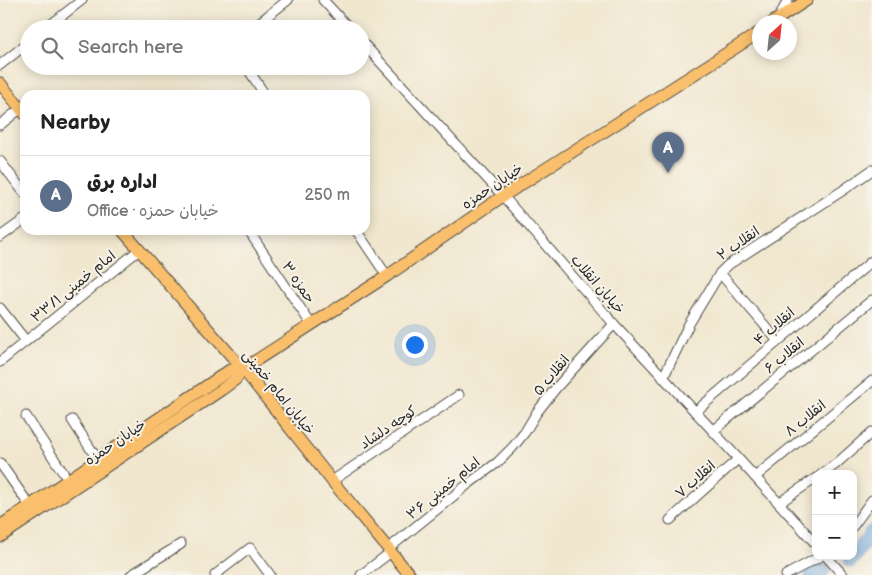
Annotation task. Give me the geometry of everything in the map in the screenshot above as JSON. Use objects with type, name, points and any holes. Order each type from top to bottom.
[{"type":"main road","points":[[784,15],[807,0]]},
{"type":"main road","name":"خیابان حمزه","points":[[0,537],[220,390],[236,378],[242,369],[387,276],[502,196],[752,37]]},
{"type":"main road","points":[[0,83],[20,107]]},
{"type":"main road","name":"خیابان امام خمینی","points":[[126,235],[242,369],[410,575]]},
{"type":"main road","name":"خیابان حمزه","points":[[0,526],[230,370],[242,369]]},
{"type":"street","points":[[56,20],[82,0]]},
{"type":"street","points":[[262,20],[288,0]]},
{"type":"street","points":[[323,0],[342,20]]},
{"type":"street","points":[[779,15],[788,0]]},
{"type":"street","points":[[0,65],[20,49]]},
{"type":"street","name":"خیابان انقلاب","points":[[370,51],[502,196],[614,324],[812,540]]},
{"type":"street","points":[[252,75],[262,90]]},
{"type":"street","points":[[0,125],[20,113]]},
{"type":"street","points":[[0,161],[20,187]]},
{"type":"street","name":"انقلاب ۲","points":[[663,378],[689,324],[720,273],[728,265],[872,170]]},
{"type":"street","points":[[0,237],[20,223]]},
{"type":"street","name":"حمزه ۳","points":[[251,235],[311,324]]},
{"type":"street","points":[[359,235],[387,276]]},
{"type":"street","name":"امام خمینی ۳۳/۱","points":[[0,362],[139,250]]},
{"type":"street","name":"انقلاب ۴","points":[[695,412],[872,261]]},
{"type":"street","points":[[720,273],[778,341]]},
{"type":"street","name":"انقلاب ۶","points":[[714,431],[872,300]]},
{"type":"street","points":[[0,308],[26,340]]},
{"type":"street","name":"انقلاب ۵","points":[[513,447],[556,388],[614,324]]},
{"type":"street","name":"انقلاب ۸","points":[[755,477],[872,381]]},
{"type":"street","name":"کوچه دلشاد","points":[[332,481],[459,395]]},
{"type":"street","points":[[26,416],[64,474]]},
{"type":"street","points":[[72,420],[94,454]]},
{"type":"street","points":[[828,470],[872,432]]},
{"type":"street","name":"امام خمینی ۳۶","points":[[361,575],[467,485],[498,462],[513,447]]},
{"type":"street","name":"انقلاب ۷","points":[[670,520],[738,459]]},
{"type":"street","points":[[0,463],[30,506]]},
{"type":"street","points":[[779,503],[812,481]]},
{"type":"street","points":[[857,521],[872,500]]},
{"type":"street","points":[[131,575],[181,544]]},
{"type":"street","points":[[215,575],[250,548],[270,575]]},
{"type":"street","points":[[786,575],[820,560]]},
{"type":"street","points":[[829,560],[840,574]]},
{"type":"waterway","points":[[857,552],[872,532]]},
{"type":"waterway","points":[[812,575],[823,570]]},
{"type":"place","name":"اداره برق","points":[[668,173]]}]
